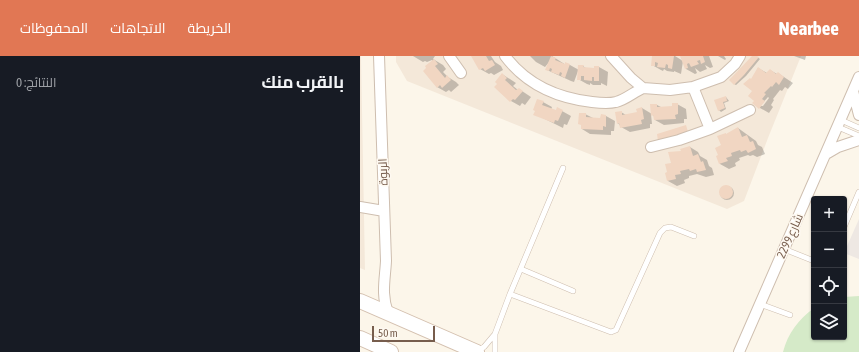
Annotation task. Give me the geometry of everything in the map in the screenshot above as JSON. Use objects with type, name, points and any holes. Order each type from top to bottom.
[{"type":"street","name":"الربوة","points":[[379,56],[386,261],[383,288],[384,300],[388,313]]},
{"type":"street","points":[[449,56],[461,73]]},
{"type":"street","points":[[505,56],[533,83],[567,98],[605,103],[616,102],[624,99],[643,88],[670,90],[693,87],[722,77],[735,64],[740,56]]},
{"type":"street","points":[[611,56],[631,78],[643,88]]},
{"type":"street","name":"شارع 2299","points":[[738,352],[859,76]]},
{"type":"street","points":[[693,87],[710,129]]},
{"type":"street","points":[[853,91],[859,115]]},
{"type":"street","points":[[651,146],[680,140],[710,129],[750,110]]},
{"type":"street","points":[[826,154],[838,147],[859,140]]},
{"type":"street","points":[[360,207],[384,211]]},
{"type":"street","points":[[363,302],[383,288]]},
{"type":"street","points":[[363,302],[477,352]]},
{"type":"street","points":[[360,338],[391,352]]},
{"type":"lane","points":[[839,124],[859,128]]},
{"type":"lane","points":[[839,124],[859,136]]},
{"type":"lane","points":[[477,352],[484,347],[495,334],[510,294],[564,168]]},
{"type":"lane","points":[[847,220],[859,192]]},
{"type":"lane","points":[[510,294],[610,332],[616,330],[660,234],[665,228],[671,227],[694,236]]},
{"type":"lane","points":[[784,249],[811,260]]},
{"type":"lane","points":[[521,269],[573,291]]},
{"type":"lane","points":[[760,304],[790,315]]},
{"type":"lane","points":[[495,334],[495,352]]},
{"type":"shaded area","points":[[361,56],[365,270],[360,268]]},
{"type":"shaded area","points":[[396,56],[801,56],[744,201],[727,209],[407,81],[396,62]]},
{"type":"shaded area","points":[[859,219],[859,259],[847,254],[847,246]]},
{"type":"green space","points":[[859,296],[859,352],[783,352],[794,327],[811,310],[811,340],[847,340],[847,297]]},
{"type":"building","points":[[471,56],[486,56],[489,61],[492,60],[495,65],[485,71],[483,68],[479,70]]},
{"type":"building","points":[[551,56],[556,58],[555,60],[565,64],[565,62],[570,64],[565,78],[561,76],[562,73],[560,72],[559,75],[551,72],[552,69],[550,68],[549,71],[545,70]]},
{"type":"building","points":[[652,56],[674,56],[672,69],[668,68],[668,65],[666,64],[665,68],[657,67],[658,63],[655,62],[655,66],[651,66]]},
{"type":"building","points":[[680,56],[703,56],[705,62],[701,64],[700,60],[697,61],[699,64],[691,67],[689,63],[687,64],[688,68],[685,69]]},
{"type":"building","points":[[752,56],[759,57],[734,85],[729,80]]},
{"type":"building","points":[[434,59],[438,64],[435,66],[445,78],[447,75],[451,80],[442,88],[440,85],[437,88],[423,71],[426,68],[425,66]]},
{"type":"building","points":[[578,65],[594,68],[594,66],[599,66],[599,81],[594,81],[594,77],[592,77],[592,81],[584,80],[584,76],[581,76],[581,80],[577,80]]},
{"type":"building","points":[[758,67],[766,73],[770,69],[776,74],[778,72],[784,77],[779,85],[776,82],[764,93],[766,94],[762,99],[765,101],[759,109],[752,103],[754,101],[748,96],[752,91],[743,84],[750,78],[751,79]]},
{"type":"building","points":[[502,73],[507,78],[505,80],[516,90],[519,88],[523,91],[515,100],[513,99],[510,102],[494,87],[497,84],[495,82]]},
{"type":"building","points":[[726,96],[727,101],[723,102],[725,108],[718,111],[714,100]]},
{"type":"building","points":[[537,99],[544,101],[542,105],[556,110],[557,107],[563,110],[558,121],[555,120],[554,123],[533,115],[535,111],[533,110]]},
{"type":"building","points":[[672,103],[678,103],[678,114],[675,115],[676,119],[654,120],[653,115],[651,116],[650,104],[657,104],[657,107],[672,106]]},
{"type":"building","points":[[642,107],[644,119],[641,120],[642,124],[620,128],[619,123],[617,124],[615,112],[622,111],[622,115],[637,112],[636,109]]},
{"type":"building","points":[[579,113],[586,113],[586,117],[600,118],[601,114],[606,115],[606,127],[603,126],[603,130],[581,129],[581,125],[578,124]]},
{"type":"building","points":[[686,125],[688,132],[658,141],[657,134]]},
{"type":"building","points":[[738,127],[742,137],[747,135],[750,142],[753,141],[756,149],[748,153],[746,150],[741,152],[740,150],[731,153],[732,156],[726,158],[728,161],[719,164],[716,156],[718,155],[715,148],[721,145],[717,136],[726,134]]},
{"type":"building","points":[[690,146],[693,156],[698,154],[701,162],[703,161],[706,170],[697,172],[696,169],[690,171],[689,169],[680,171],[681,174],[675,175],[676,179],[667,181],[665,164],[671,163],[668,152],[681,151],[680,149]]},
{"type":"building","points":[[726,185],[731,187],[733,192],[731,197],[726,199],[721,197],[719,192],[721,187]]}]
